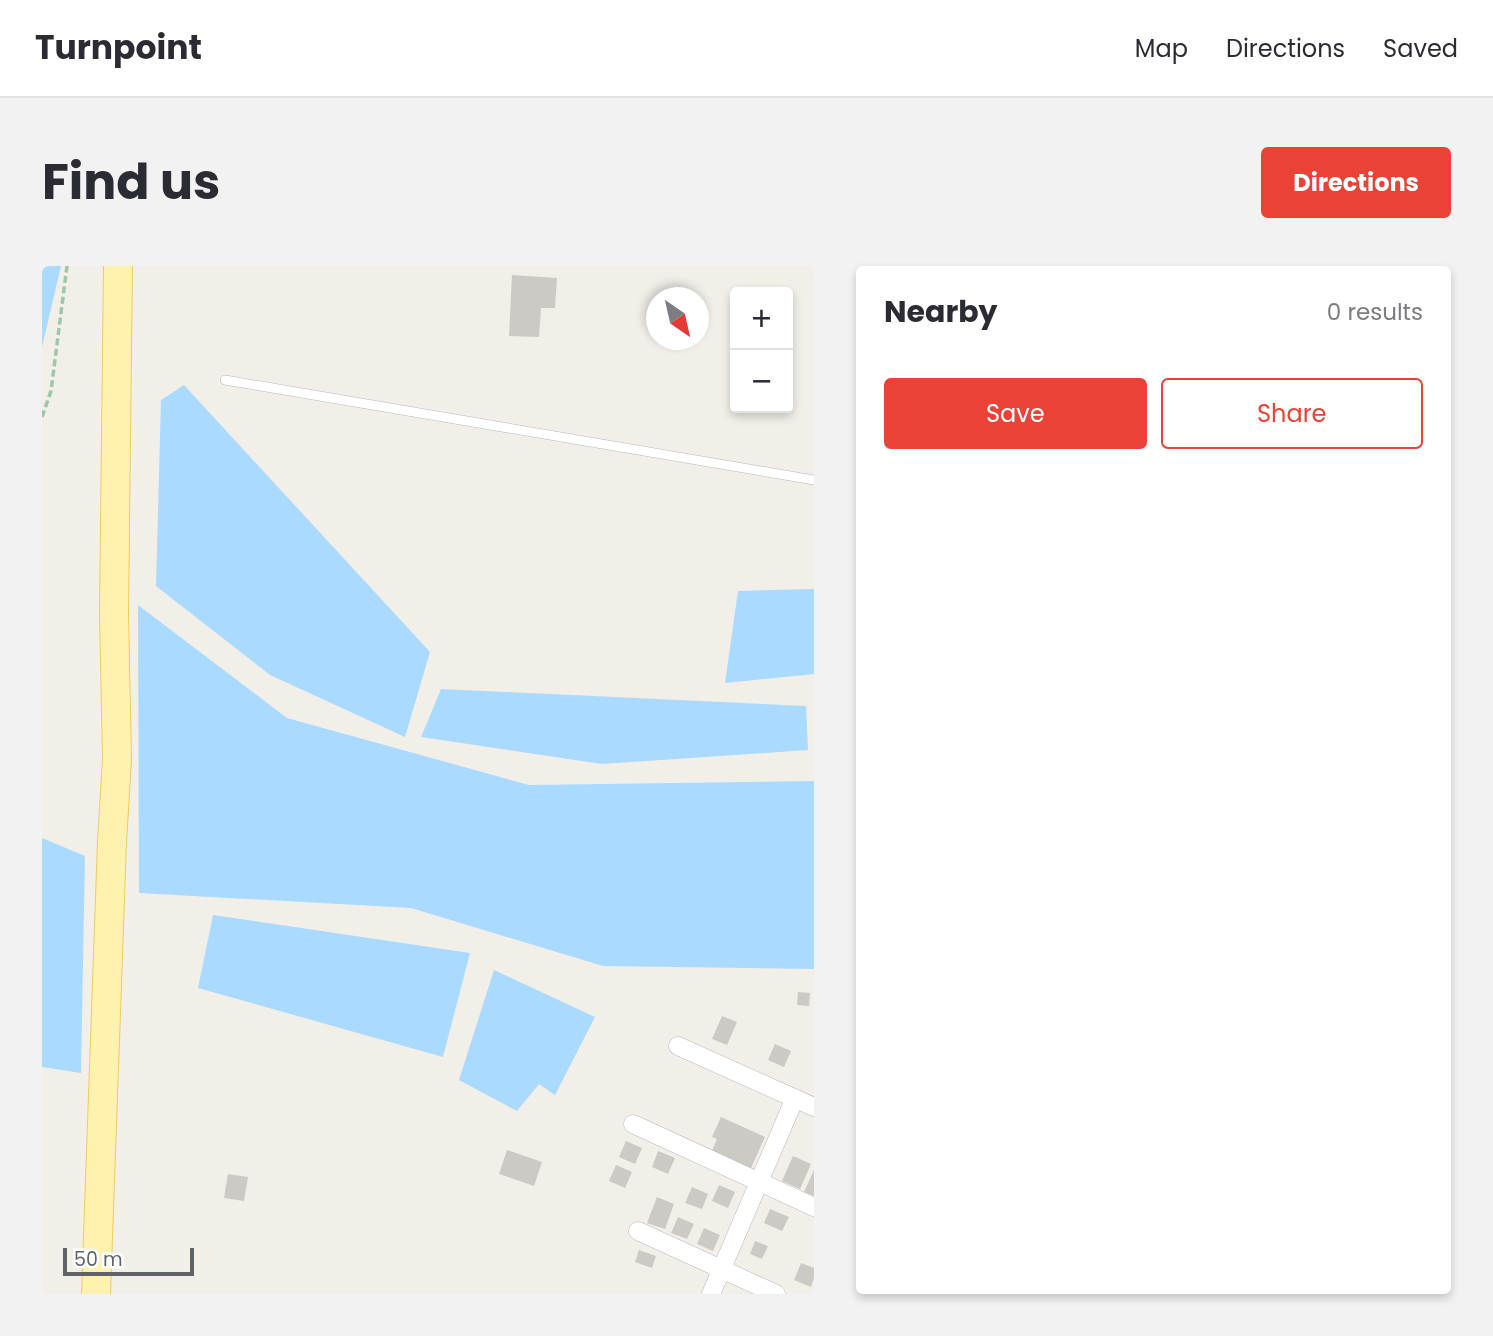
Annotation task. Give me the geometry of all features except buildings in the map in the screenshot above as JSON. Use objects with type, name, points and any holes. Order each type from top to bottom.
[{"type":"main road","points":[[96,1294],[111,842],[117,748],[114,614],[118,266]]},
{"type":"street","points":[[678,1046],[814,1107]]},
{"type":"street","points":[[711,1294],[795,1098]]},
{"type":"street","points":[[633,1124],[814,1207]]},
{"type":"street","points":[[638,1231],[776,1294]]},
{"type":"lane","points":[[225,380],[814,480]]},
{"type":"path","points":[[42,417],[51,391],[67,266]]},
{"type":"water","points":[[42,266],[61,266],[42,347]]},
{"type":"water","points":[[184,385],[430,652],[405,737],[270,675],[156,586],[161,400]]},
{"type":"water","points":[[814,589],[814,674],[725,683],[738,591]]},
{"type":"water","points":[[138,605],[287,718],[529,785],[814,781],[814,969],[603,966],[411,908],[139,893]]},
{"type":"water","points":[[441,689],[806,706],[808,750],[602,764],[421,737]]},
{"type":"water","points":[[42,838],[85,856],[81,1073],[42,1067]]},
{"type":"water","points":[[213,915],[470,953],[443,1057],[198,988]]},
{"type":"water","points":[[494,970],[595,1017],[555,1095],[539,1084],[517,1111],[459,1080]]}]
